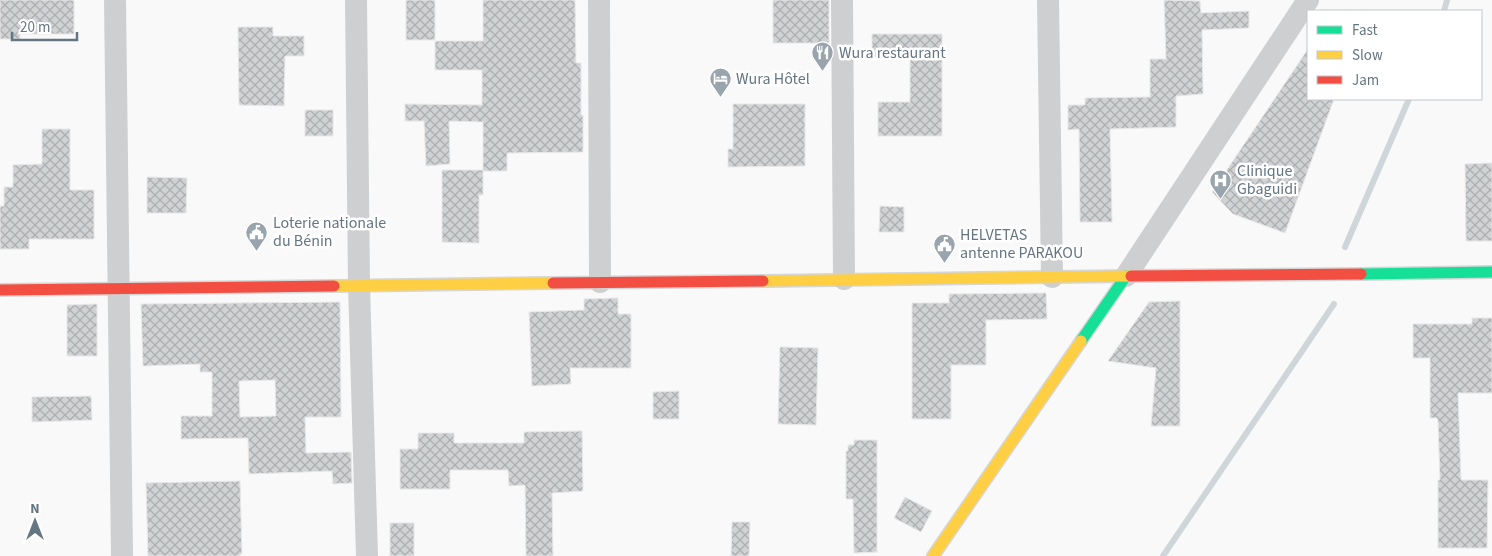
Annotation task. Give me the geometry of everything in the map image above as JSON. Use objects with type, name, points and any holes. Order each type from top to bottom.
[{"type":"street","points":[[114,0],[122,556]]},
{"type":"street","points":[[356,0],[359,285],[367,556]]},
{"type":"street","points":[[599,0],[600,282]]},
{"type":"street","points":[[842,0],[844,279]]},
{"type":"street","points":[[1048,0],[1052,277]]},
{"type":"street","points":[[934,556],[1126,276],[1308,0]]},
{"type":"street","points":[[0,290],[1492,272]]},
{"type":"building","points":[[0,0],[74,0],[74,34],[20,34],[20,39],[0,39]]},
{"type":"building","points":[[406,0],[435,0],[435,40],[406,40]]},
{"type":"building","points":[[483,0],[575,0],[576,63],[581,63],[583,152],[507,153],[507,171],[483,171],[483,122],[449,121],[450,164],[426,166],[424,121],[405,121],[405,104],[482,105],[482,70],[435,70],[435,41],[483,41]]},
{"type":"building","points":[[773,0],[829,0],[829,43],[773,43]]},
{"type":"building","points":[[1164,0],[1200,1],[1201,13],[1249,11],[1249,28],[1202,30],[1203,94],[1176,96],[1176,127],[1110,129],[1112,222],[1080,222],[1079,129],[1068,130],[1068,105],[1085,105],[1085,98],[1150,97],[1150,59],[1166,59]]},
{"type":"building","points":[[238,27],[273,27],[273,36],[304,36],[304,56],[285,56],[284,106],[239,105]]},
{"type":"building","points":[[872,34],[942,34],[942,136],[878,136],[878,102],[910,102],[910,57],[872,58]]},
{"type":"building","points":[[1307,50],[1307,100],[1334,100],[1285,233],[1233,214],[1212,192]]},
{"type":"building","points":[[733,104],[805,104],[805,166],[728,167],[728,149],[733,149]]},
{"type":"building","points":[[305,110],[333,110],[333,136],[305,136]]},
{"type":"building","points":[[42,129],[70,129],[70,190],[94,190],[94,239],[29,239],[29,249],[0,249],[0,206],[4,206],[4,187],[13,187],[13,165],[42,164]]},
{"type":"building","points":[[1492,163],[1492,241],[1466,241],[1465,164]]},
{"type":"building","points":[[442,170],[483,170],[483,195],[479,195],[479,243],[442,242]]},
{"type":"building","points":[[147,177],[187,178],[186,213],[147,213]]},
{"type":"building","points":[[880,206],[904,207],[904,232],[879,232]]},
{"type":"building","points":[[1046,293],[1047,319],[986,320],[986,365],[951,365],[951,419],[912,419],[912,303],[949,303],[949,294]]},
{"type":"building","points":[[618,298],[618,314],[631,314],[631,368],[570,368],[571,384],[532,386],[529,312],[584,310],[584,299]]},
{"type":"building","points":[[1180,301],[1180,426],[1151,426],[1156,368],[1108,361],[1149,302]]},
{"type":"building","points":[[340,302],[341,417],[305,417],[306,453],[351,452],[352,483],[333,484],[332,471],[249,474],[248,438],[181,439],[181,416],[212,416],[212,372],[200,372],[200,364],[143,366],[141,304]],"holes":[[[275,380],[276,416],[240,417],[239,381]]]},
{"type":"building","points":[[97,304],[97,356],[67,356],[67,305]]},
{"type":"building","points":[[1472,318],[1492,318],[1492,393],[1458,393],[1461,480],[1488,480],[1487,548],[1438,548],[1438,480],[1440,480],[1438,421],[1437,418],[1430,418],[1430,358],[1413,358],[1413,324],[1472,324]]},
{"type":"building","points":[[780,347],[818,348],[816,425],[778,424]]},
{"type":"building","points":[[679,391],[679,419],[653,419],[653,392]]},
{"type":"building","points":[[91,396],[92,420],[32,422],[32,397]]},
{"type":"building","points":[[582,431],[583,491],[552,493],[553,556],[526,556],[525,485],[509,486],[508,470],[450,470],[450,489],[400,489],[400,449],[418,449],[418,433],[454,433],[454,443],[524,443],[524,432]]},
{"type":"building","points":[[854,440],[877,440],[877,552],[854,553],[853,499],[846,499],[846,451],[848,451],[848,445],[854,445]]},
{"type":"building","points":[[240,481],[242,554],[240,556],[148,556],[146,483]]},
{"type":"building","points":[[905,497],[932,511],[921,532],[894,518]]},
{"type":"building","points":[[732,522],[750,522],[749,556],[731,556]]},
{"type":"building","points":[[390,523],[414,523],[414,556],[390,556]]},
{"type":"waterway","points":[[1444,10],[1447,0]]},
{"type":"waterway","points":[[1345,247],[1409,100]]},
{"type":"waterway","points":[[1163,556],[1334,304]]},
{"type":"traffic: fast","points":[[1361,274],[1492,272]]},
{"type":"traffic: fast","points":[[1081,341],[1126,276]]},
{"type":"traffic: slow","points":[[763,281],[1131,276]]},
{"type":"traffic: slow","points":[[334,286],[553,283]]},
{"type":"traffic: slow","points":[[933,556],[1081,341]]},
{"type":"traffic: jam","points":[[1131,276],[1361,274]]},
{"type":"traffic: jam","points":[[553,283],[763,281]]},
{"type":"traffic: jam","points":[[0,290],[334,286]]},
{"type":"place","name":"Wura restaurant","points":[[823,72]]},
{"type":"place","name":"Wura Hôtel","points":[[720,98]]},
{"type":"place","name":"Clinique Gbaguidi","points":[[1221,199]]},
{"type":"place","name":"Loterie nationale du Bénin","points":[[257,251]]},
{"type":"place","name":"HELVETAS antenne PARAKOU","points":[[944,263]]}]
